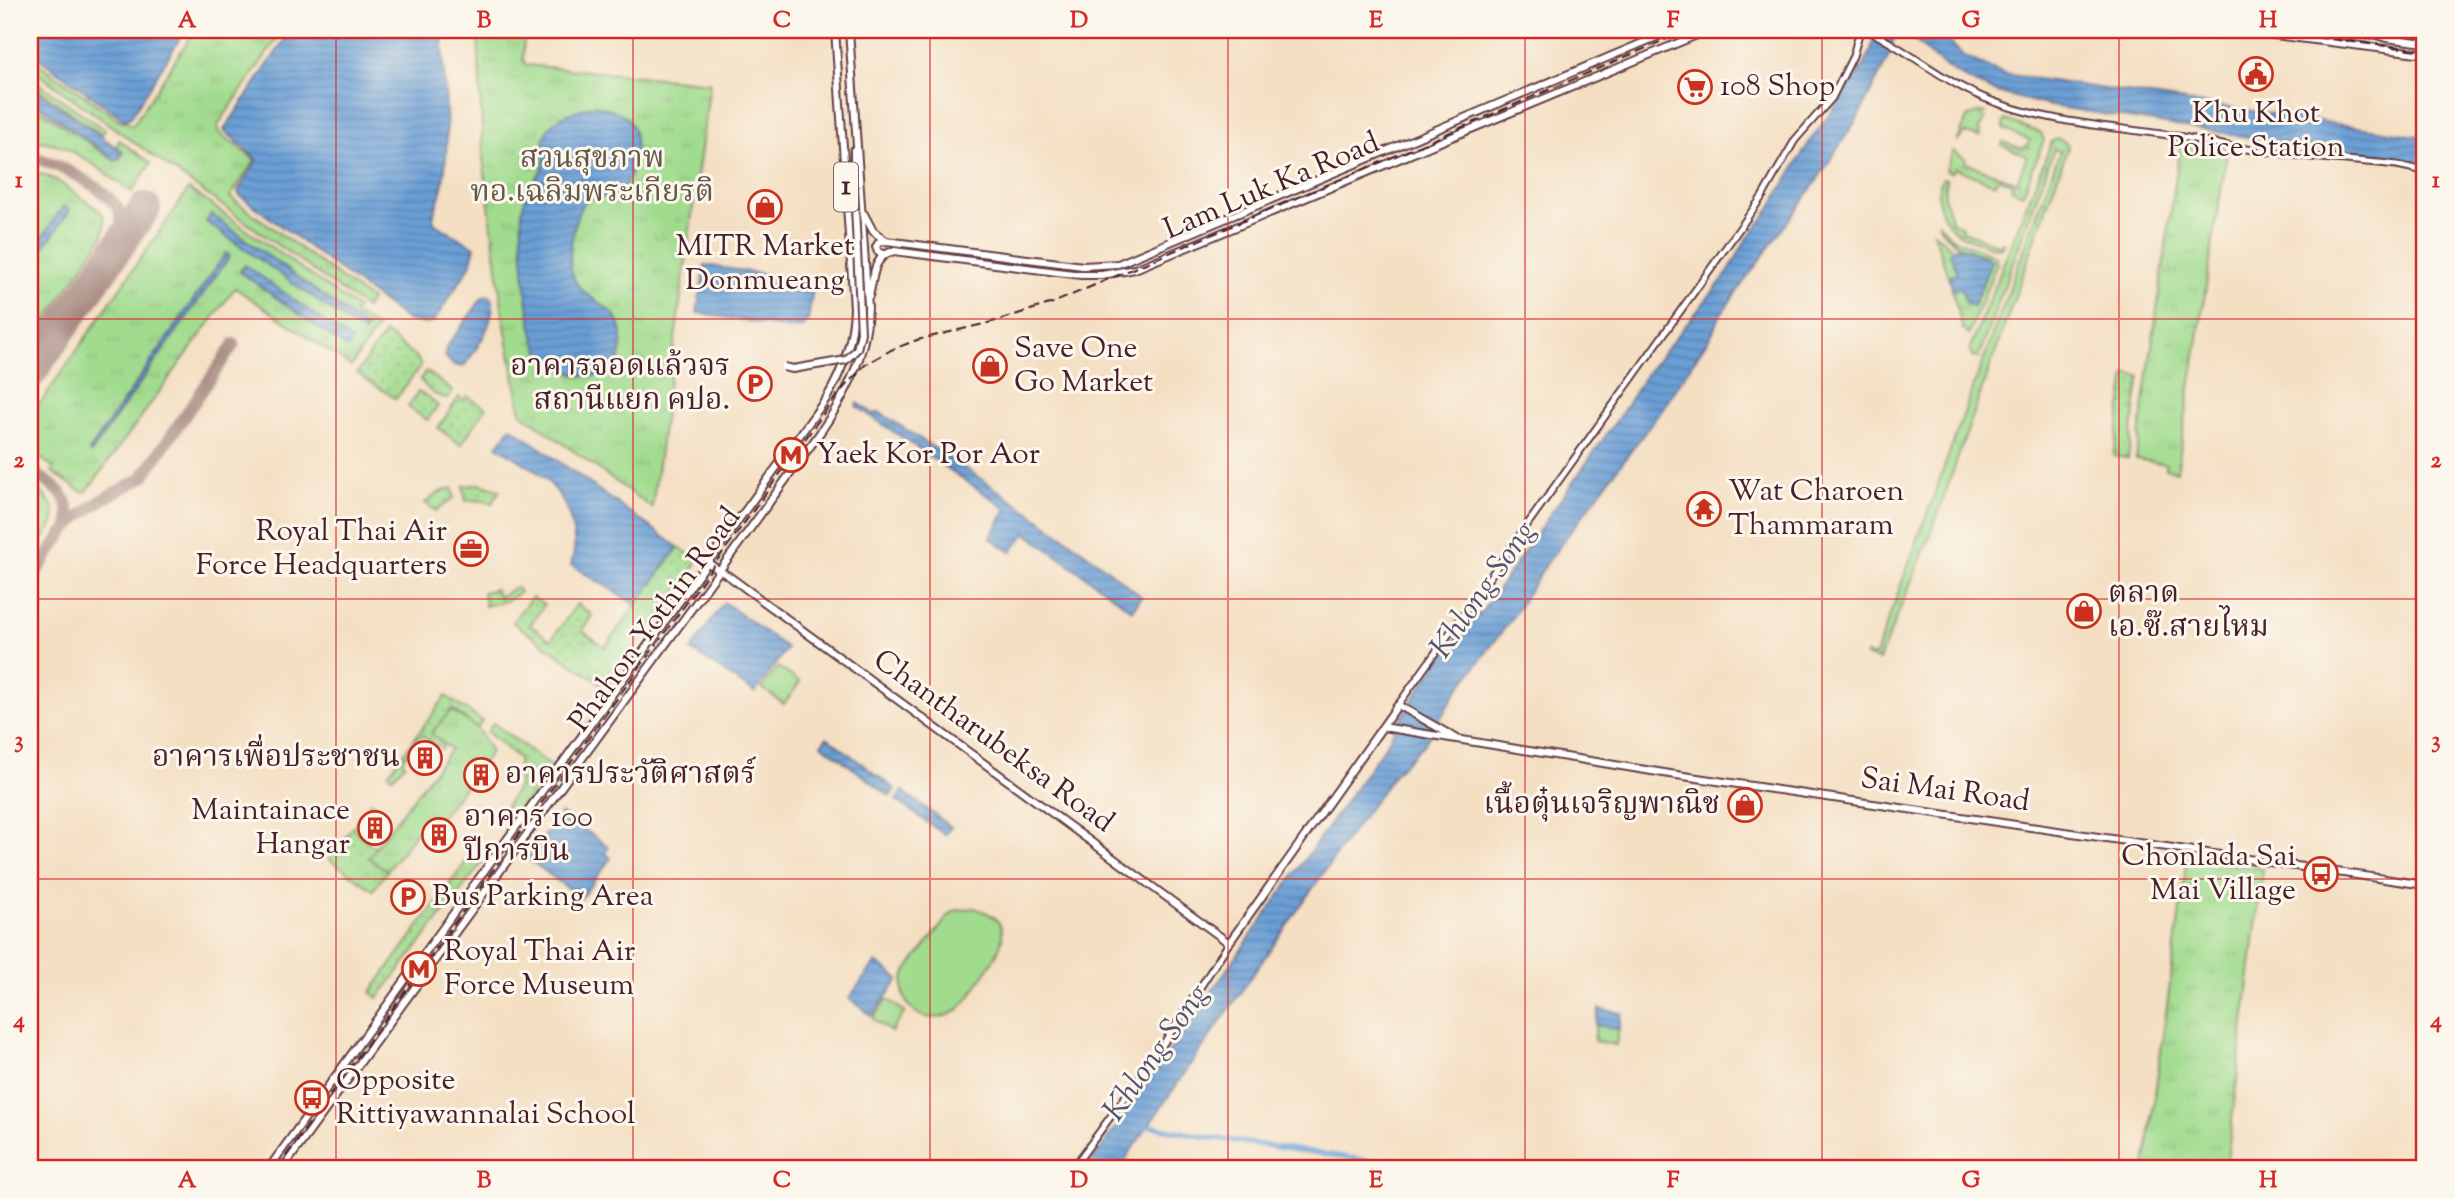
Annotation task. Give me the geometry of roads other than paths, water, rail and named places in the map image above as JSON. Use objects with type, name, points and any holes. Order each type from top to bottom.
[{"type":"main road","name":"Phahon Yothin Road","points":[[269,1168],[715,554],[839,378],[849,344],[853,297],[835,30]]},
{"type":"main road","name":"Phahon Yothin Road","points":[[283,1168],[817,437],[847,391],[864,344],[867,301],[849,30]]},
{"type":"main road","name":"Lam Luk Ka Road","points":[[886,241],[1083,266],[1112,265],[1131,260],[1344,167],[1674,30]]},
{"type":"main road","name":"Lam Luk Ka Road","points":[[884,254],[894,251],[1081,275],[1120,273],[1142,267],[1349,178],[1709,30]]},
{"type":"main road","points":[[2234,30],[2425,54]]},
{"type":"main road","points":[[2326,30],[2425,43]]},
{"type":"main road","points":[[2361,30],[2386,38]]},
{"type":"main road","points":[[838,69],[852,71]]},
{"type":"main road","points":[[784,367],[793,369],[846,360],[860,341],[861,304],[853,158],[856,134]]},
{"type":"main road","points":[[1344,167],[1349,178]]},
{"type":"main road","points":[[861,209],[873,231],[886,241]]},
{"type":"main road","points":[[867,301],[877,263],[884,254],[878,252],[876,247],[879,242],[886,241]]},
{"type":"main road","name":"Chantharubeksa Road","points":[[715,554],[730,577]]},
{"type":"main road","name":"Chantharubeksa Road","points":[[708,563],[1230,943]]},
{"type":"main road","points":[[1230,943],[1383,727],[1401,707]]},
{"type":"main road","name":"Sai Mai Road","points":[[1401,707],[1458,739]]},
{"type":"main road","name":"Sai Mai Road","points":[[1383,727],[1436,738],[1458,739],[1644,770],[2425,885]]},
{"type":"main road","points":[[560,767],[571,775]]},
{"type":"main road","points":[[297,1129],[306,1137]]},
{"type":"street","points":[[1401,707],[1762,197],[1802,131],[1832,98],[1853,56],[1860,30]]},
{"type":"street","points":[[1868,30],[1894,43],[1910,57],[1942,76],[1988,100],[2016,109],[2228,146],[2373,162],[2425,171]]},
{"type":"street","points":[[1073,1168],[1158,1052],[1230,943]]},
{"type":"water","points":[[30,30],[185,30],[131,117],[125,120],[30,52]]},
{"type":"water","points":[[291,30],[443,30],[446,158],[442,187],[433,218],[435,224],[475,247],[470,266],[434,321],[427,324],[407,320],[239,195],[238,191],[257,160],[224,130]]},
{"type":"water","points":[[1876,30],[1901,30],[1894,38],[1887,60],[1857,119],[1812,188],[1718,318],[1713,332],[1663,408],[1547,563],[1508,624],[1457,691],[1425,743],[1395,773],[1347,839],[1119,1168],[1087,1168],[1387,743],[1430,673],[1483,610],[1623,411],[1646,374],[1728,273],[1746,240],[1766,215],[1810,141],[1857,77],[1870,53]]},
{"type":"water","points":[[1905,30],[1937,30],[1965,57],[2004,74],[2425,137],[2425,165],[2029,101],[1989,89],[1955,73]]},
{"type":"water","points":[[30,86],[123,152],[118,160],[30,99]]},
{"type":"water","points":[[595,105],[617,112],[628,119],[634,135],[635,155],[630,176],[622,190],[583,204],[572,240],[570,261],[575,280],[585,292],[613,313],[621,329],[619,361],[605,373],[587,376],[555,366],[545,358],[536,343],[526,285],[522,211],[527,194],[543,166],[544,138],[548,130],[560,118]]},
{"type":"water","points":[[63,206],[70,210],[30,268],[30,256]]},
{"type":"water","points":[[211,214],[367,328],[364,333],[206,222]]},
{"type":"water","points":[[1957,246],[1992,260],[1973,307],[1966,303],[1961,288],[1954,290],[1949,279],[1950,275],[1957,274],[1950,252]]},
{"type":"water","points":[[226,253],[230,256],[91,453],[89,451]]},
{"type":"water","points":[[245,265],[352,341],[347,348],[240,272]]},
{"type":"water","points":[[705,265],[814,282],[808,321],[802,327],[789,328],[697,313]]},
{"type":"water","points":[[489,296],[493,301],[491,319],[484,335],[465,365],[453,365],[445,356],[446,348],[483,297]]},
{"type":"water","points":[[858,403],[874,414],[879,412],[1013,501],[1142,597],[1132,610],[1026,533],[1011,552],[990,538],[1007,509],[856,406]]},
{"type":"water","points":[[511,427],[678,547],[636,605],[571,565],[573,533],[560,495],[543,476],[497,446]]},
{"type":"water","points":[[724,602],[787,648],[755,693],[691,650]]},
{"type":"water","points":[[827,737],[895,789],[890,796],[821,744]]},
{"type":"water","points":[[903,791],[951,827],[945,835],[896,800]]},
{"type":"water","points":[[561,813],[609,847],[605,853],[611,858],[581,898],[527,858]]},
{"type":"water","points":[[876,962],[899,979],[872,1016],[849,998]]},
{"type":"water","points":[[1599,1009],[1622,1013],[1619,1029],[1596,1025]]},
{"type":"waterway","name":"Khlong Song","points":[[1145,1125],[1207,1137],[1420,1168]]},
{"type":"waterway","points":[[1119,1157],[1137,1168]]},
{"type":"railway","points":[[277,1168],[837,395],[866,364],[917,340],[992,322],[1053,303],[1688,30]]},
{"type":"railway","points":[[2257,30],[2425,51]]},
{"type":"place","name":"Khu Khot Police Station","points":[[2256,74]]},
{"type":"place","name":"108 Shop","points":[[1695,87]]},
{"type":"place","name":"MITR Market Donmueang","points":[[765,207]]},
{"type":"place","name":"Save One Go Market","points":[[990,366]]},
{"type":"place","name":"อาคารจอดแล้วจร สถานีแยก คปอ.","points":[[755,384]]},
{"type":"place","name":"Yaek Kor Por Aor","points":[[791,455]]},
{"type":"place","name":"Wat Charoen Thammaram","points":[[1704,509]]},
{"type":"place","name":"Royal Thai Air Force Headquarters","points":[[471,549]]},
{"type":"place","name":"ตลาด เอ.ซ๊.สายไหม","points":[[2084,611]]},
{"type":"place","name":"อาคารเพื่อประชาชน","points":[[425,758]]},
{"type":"place","name":"อาคารประวัติศาสตร์","points":[[481,775]]},
{"type":"place","name":"เนื้อตุ๋นเจริญพาณิช","points":[[1745,805]]},
{"type":"place","name":"Maintainace Hangar","points":[[375,828]]},
{"type":"place","name":"อาคาร 100 ปีการบิน","points":[[439,835]]},
{"type":"place","name":"Chonlada Sai Mai Village","points":[[2321,874]]},
{"type":"place","name":"Bus Parking Area","points":[[408,897]]},
{"type":"place","name":"Royal Thai Air Force Museum","points":[[419,969]]},
{"type":"place","name":"Opposite Rittiyawannalai School","points":[[312,1098]]},
{"type":"park label","name":"สวนสุขภาพ ทอ.เฉลิมพระเกียรติ","points":[[592,176]]}]
